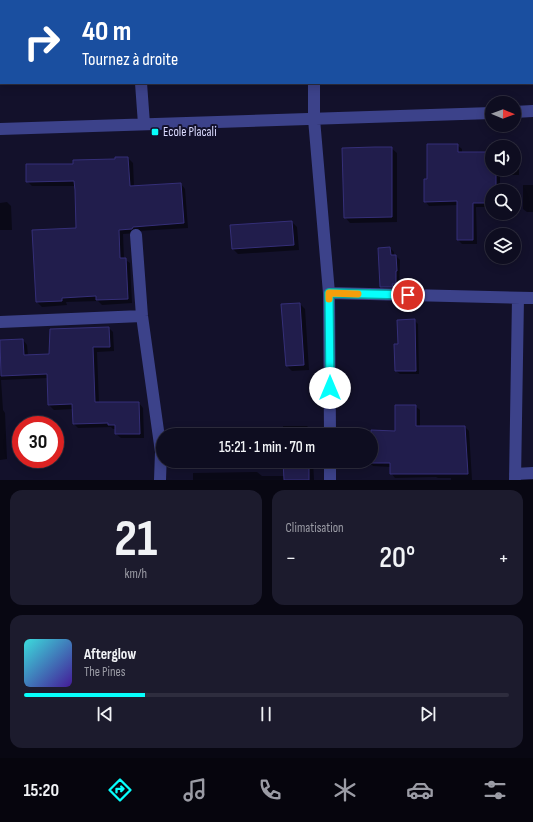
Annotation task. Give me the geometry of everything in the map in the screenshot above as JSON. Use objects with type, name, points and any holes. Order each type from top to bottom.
[{"type":"street","points":[[141,84],[144,124]]},
{"type":"street","points":[[314,84],[314,119],[329,293],[330,428]]},
{"type":"street","points":[[521,112],[533,111]]},
{"type":"street","points":[[0,129],[485,113]]},
{"type":"street","points":[[136,235],[142,316],[161,452],[160,480]]},
{"type":"street","points":[[329,293],[533,298]]},
{"type":"street","points":[[518,298],[516,477],[533,473]]},
{"type":"street","points":[[0,322],[142,316]]},
{"type":"street","points":[[330,468],[330,480]]},
{"type":"building","points":[[427,144],[458,144],[458,152],[485,152],[485,176],[496,176],[496,184],[485,184],[485,203],[473,203],[473,240],[457,240],[457,201],[424,202],[424,179],[427,179]]},
{"type":"building","points":[[392,147],[392,217],[344,218],[342,148]]},
{"type":"building","points":[[115,157],[128,157],[130,186],[181,183],[184,223],[133,227],[132,229],[119,230],[120,258],[126,258],[128,299],[96,300],[96,296],[62,298],[62,301],[36,302],[32,230],[76,228],[75,190],[74,181],[26,182],[26,164],[73,164],[73,160],[115,159]]},
{"type":"building","points":[[292,221],[294,245],[232,249],[230,225]]},
{"type":"building","points":[[390,247],[391,255],[396,255],[396,284],[392,284],[393,287],[380,287],[378,248]]},
{"type":"building","points":[[300,303],[304,365],[286,366],[281,304]]},
{"type":"building","points":[[415,319],[416,371],[395,371],[394,344],[398,344],[397,320]]},
{"type":"building","points":[[109,327],[110,347],[93,347],[95,402],[139,402],[140,434],[115,434],[115,425],[108,425],[108,423],[73,424],[72,404],[48,405],[47,374],[1,376],[0,340],[23,339],[24,355],[49,354],[50,329]]},
{"type":"building","points":[[395,405],[416,405],[416,426],[465,426],[468,474],[390,474],[390,463],[378,463],[378,430],[395,431]]},
{"type":"building","points":[[283,468],[309,468],[309,480],[284,480]]},
{"type":"slow traffic","points":[[329,299],[329,293],[358,294]]},
{"type":"place","name":"Ecole Placali","points":[[155,132]]},
{"type":"route","points":[[330,388],[329,293],[408,295]]}]
